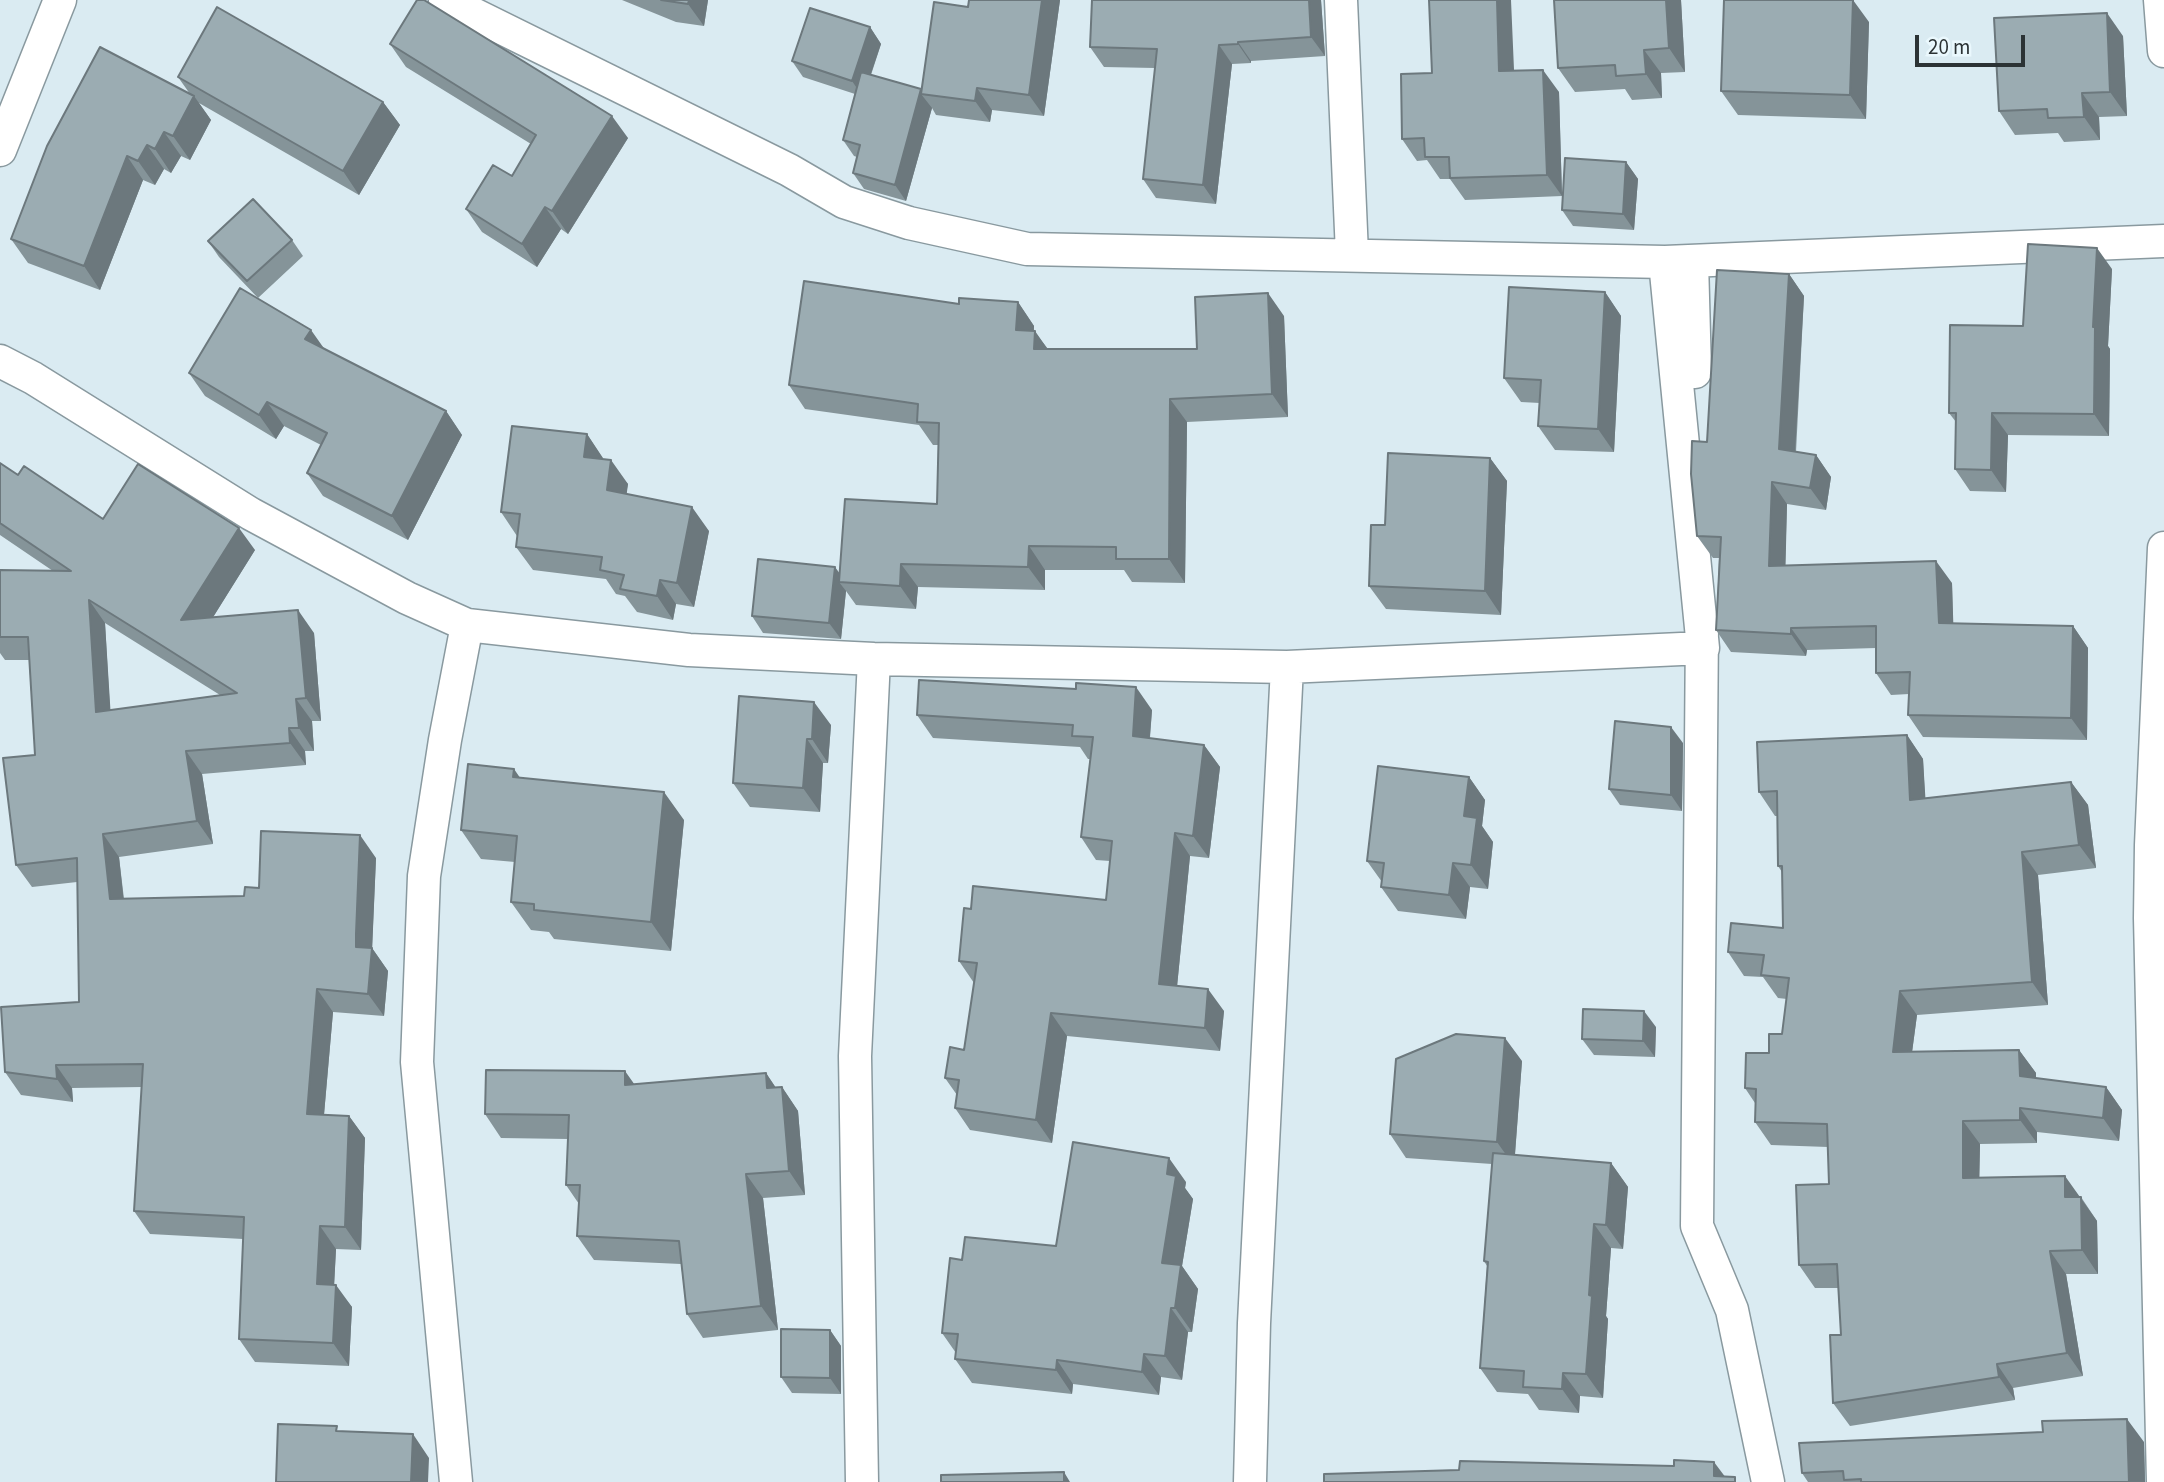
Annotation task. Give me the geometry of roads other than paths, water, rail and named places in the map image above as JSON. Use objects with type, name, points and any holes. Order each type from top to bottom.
[{"type":"street","points":[[0,150],[60,0]]},
{"type":"street","points":[[445,0],[789,170],[844,202],[909,223],[1027,249],[1678,262],[2164,241]]},
{"type":"street","points":[[1341,0],[1352,254]]},
{"type":"street","points":[[2160,0],[2164,51]]},
{"type":"street","points":[[1678,262],[1703,648],[1696,1226],[1732,1310],[1768,1482]]},
{"type":"street","points":[[0,361],[33,378],[251,514],[407,598],[467,625],[689,650],[874,659],[1287,667],[1703,648]]},
{"type":"street","points":[[2162,1482],[2157,845],[2164,548]]},
{"type":"street","points":[[456,1482],[417,1062],[424,876],[445,740],[467,625]]},
{"type":"street","points":[[862,1482],[855,1056],[874,659]]},
{"type":"street","points":[[1250,1482],[1254,1323],[1287,667]]}]
